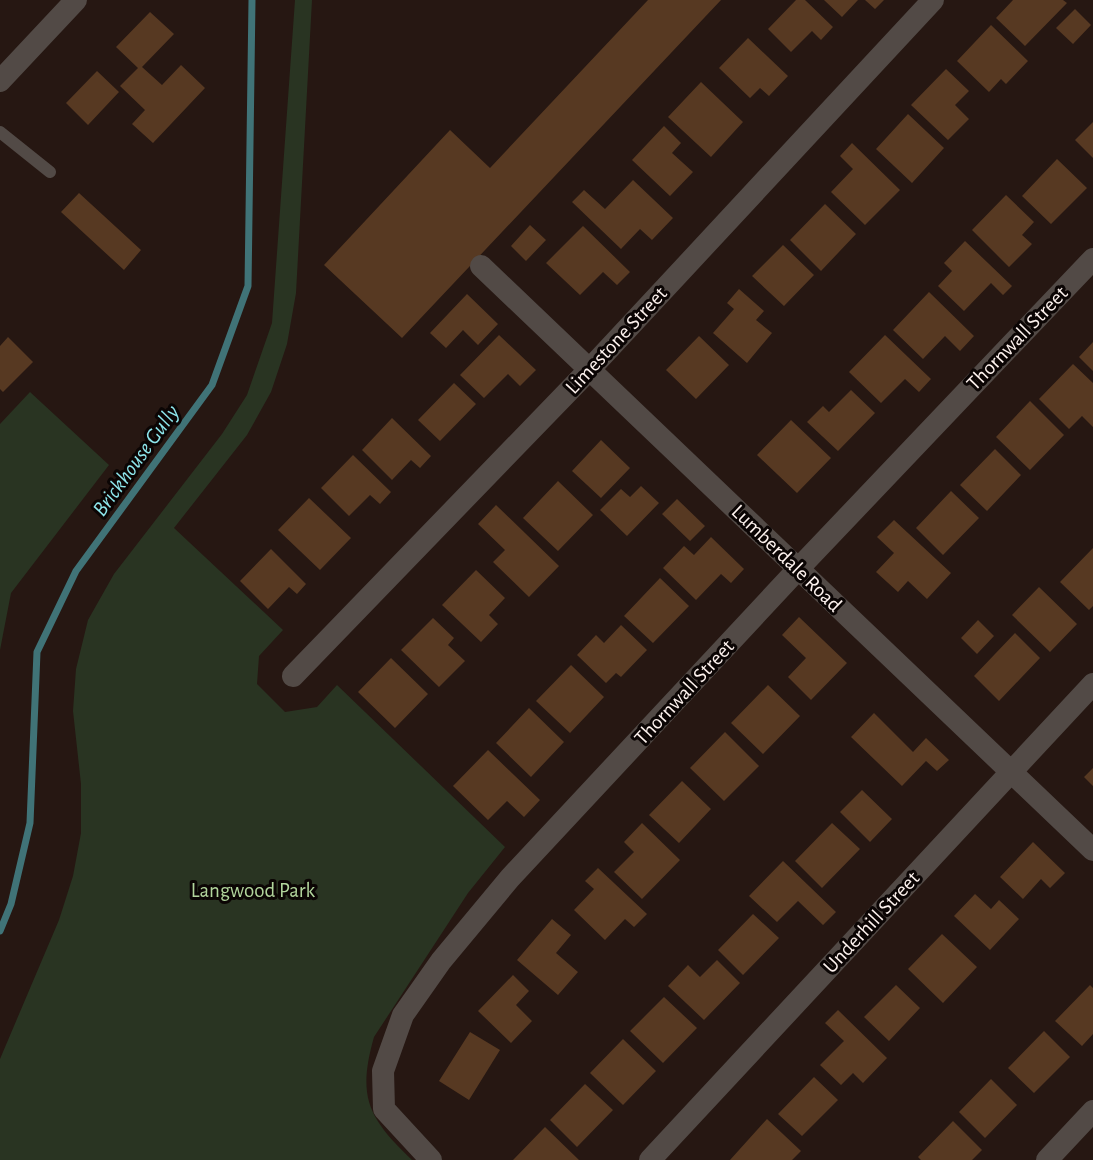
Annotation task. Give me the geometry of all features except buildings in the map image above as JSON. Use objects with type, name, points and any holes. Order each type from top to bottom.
[{"type":"street","points":[[0,81],[76,0]]},
{"type":"street","name":"Limestone Street","points":[[293,676],[589,369],[933,0]]},
{"type":"street","name":"Thornwall Street","points":[[430,1160],[384,1109],[382,1071],[403,1015],[441,961],[510,878],[799,568],[1093,259]]},
{"type":"street","name":"Lumberdale Road","points":[[481,266],[1093,850]]},
{"type":"street","name":"Underhill Street","points":[[650,1160],[1093,684]]},
{"type":"street","points":[[1047,1160],[1093,1111]]},
{"type":"lane","points":[[0,132],[50,172]]},
{"type":"green space","name":"Langwood Park","points":[[295,0],[312,0],[296,293],[287,344],[271,392],[247,435],[174,528],[283,630],[259,656],[257,684],[285,712],[317,707],[337,685],[505,847],[468,893],[374,1037],[367,1076],[370,1105],[385,1132],[412,1160],[0,1160],[0,1059],[59,920],[73,876],[81,833],[81,784],[73,711],[76,669],[88,620],[114,574],[222,434],[247,395],[272,323]]},
{"type":"green space","points":[[30,392],[109,465],[11,593],[0,650],[0,424]]},
{"type":"waterway","name":"Brickhouse Gully","points":[[0,931],[11,904],[30,823],[37,652],[76,571],[212,385],[248,286],[252,0]]}]
